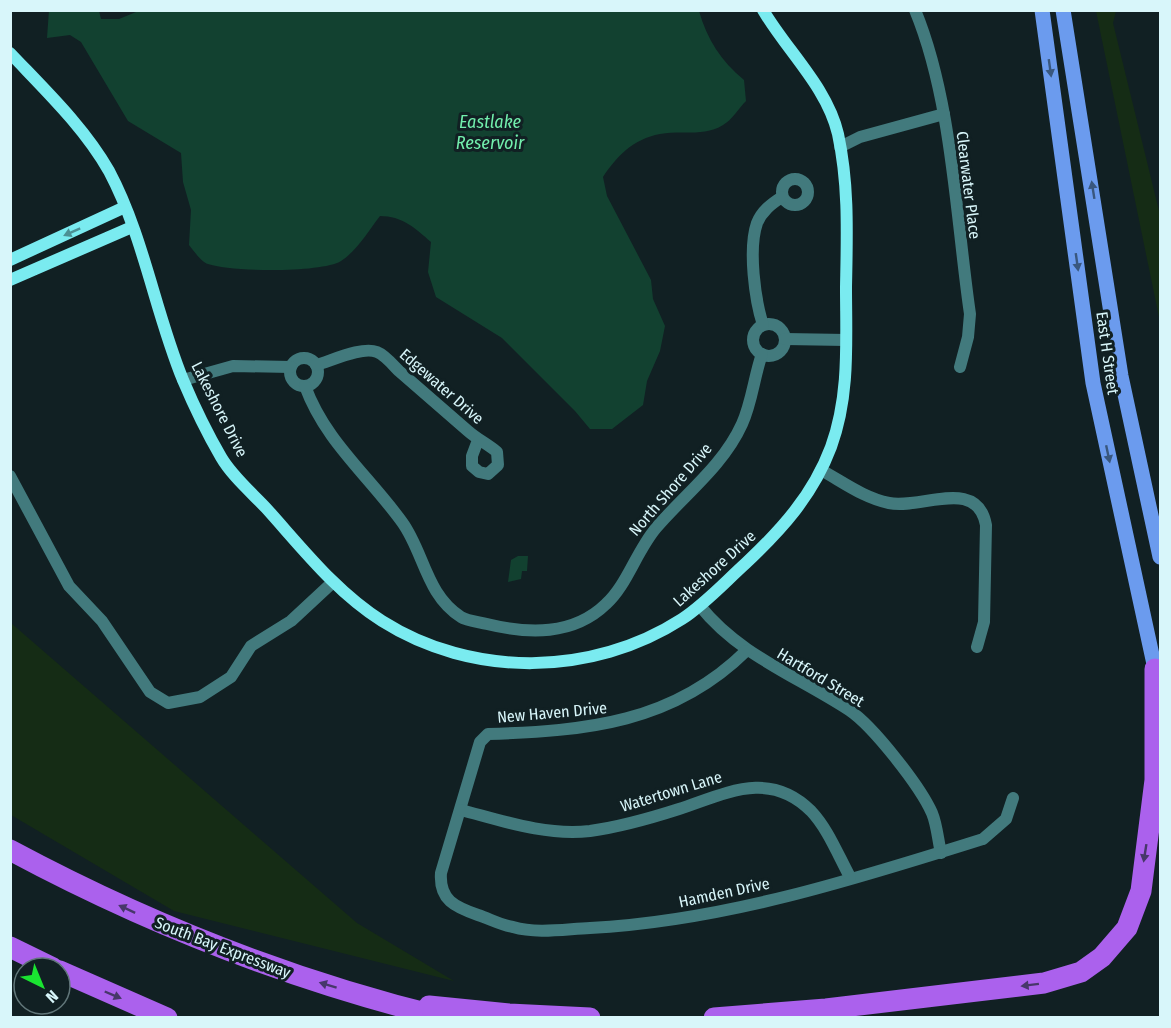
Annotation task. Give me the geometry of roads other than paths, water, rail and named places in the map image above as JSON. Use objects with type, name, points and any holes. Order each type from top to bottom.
[{"type":"highway","points":[[714,1017],[826,1009],[1044,983],[1075,974],[1102,957],[1127,928],[1140,891],[1155,780],[1155,669]]},
{"type":"highway","name":"South Bay Expressway","points":[[10,850],[93,893],[179,932],[267,965],[364,997],[445,1017]]},
{"type":"highway","points":[[10,947],[28,956]]},
{"type":"highway","points":[[72,976],[167,1017]]},
{"type":"highway","points":[[364,997],[499,1013],[590,1017]]},
{"type":"main road","name":"East H Street","points":[[1042,10],[1093,383],[1161,698]]},
{"type":"main road","name":"East H Street","points":[[1063,10],[1121,376],[1161,557]]},
{"type":"street","name":"Lakeshore Drive","points":[[10,53],[95,150],[110,173],[125,207],[183,380],[223,461],[333,582],[364,609],[416,639],[456,654],[502,662],[572,661],[617,650],[660,632],[700,606],[782,528],[804,501],[821,470],[842,407],[846,340],[847,188],[840,147],[828,105],[763,10]]},
{"type":"street","name":"Clearwater Place","points":[[915,10],[929,43],[944,114],[970,314],[968,337],[960,367]]},
{"type":"street","points":[[840,147],[860,137],[944,114]]},
{"type":"street","name":"North Shore Drive","points":[[305,386],[321,423],[404,524],[437,594],[461,618],[513,630],[552,630],[582,621],[606,604],[622,585],[638,551],[656,528],[721,458],[742,425],[762,354],[753,342],[755,332],[763,325],[757,307],[753,243],[757,223],[765,209],[782,197]]},
{"type":"street","points":[[10,260],[125,207]]},
{"type":"street","points":[[10,280],[132,227]]},
{"type":"street","points":[[763,325],[778,326],[785,339]]},
{"type":"street","points":[[785,339],[846,340]]},
{"type":"street","points":[[762,354],[778,353],[785,339]]},
{"type":"street","name":"Edgewater Drive","points":[[183,380],[233,366],[291,367],[297,360],[305,358],[316,365],[361,350],[377,352],[478,440]]},
{"type":"street","points":[[291,367],[293,380],[305,386],[316,378],[316,365]]},
{"type":"street","points":[[821,470],[862,494],[891,504],[965,499],[977,505],[984,513],[986,525],[984,622],[977,648]]},
{"type":"street","points":[[10,476],[69,586],[102,621],[150,692],[168,703],[200,697],[231,677],[250,646],[291,621],[333,582]]},
{"type":"street","name":"Hartford Street","points":[[700,606],[712,622],[746,651],[849,711],[867,725],[923,797],[933,814],[941,853]]},
{"type":"street","name":"New Haven Drive","points":[[441,873],[480,742],[488,734],[587,729],[659,709],[713,680],[746,651]]},
{"type":"street","name":"Watertown Lane","points":[[461,810],[536,829],[590,831],[678,810],[740,788],[760,788],[784,793],[810,810],[823,826],[850,877]]},
{"type":"street","name":"Hamden Drive","points":[[441,873],[440,888],[446,899],[470,912],[514,928],[540,930],[648,924],[780,897],[941,853],[983,839],[1006,819],[1013,798]]},
{"type":"water","name":"Eastlake Reservoir","points":[[49,10],[99,11],[101,19],[119,19],[141,10],[699,11],[716,49],[728,65],[744,80],[746,101],[729,120],[716,129],[660,134],[634,144],[620,155],[603,177],[607,196],[651,280],[653,299],[665,326],[660,351],[647,381],[643,405],[612,429],[590,429],[502,338],[436,297],[428,272],[431,242],[414,228],[395,218],[380,216],[353,251],[341,261],[331,265],[315,268],[255,270],[220,267],[205,263],[189,245],[191,210],[183,182],[181,153],[128,121],[81,42],[70,35],[47,38]]},
{"type":"water","points":[[518,556],[528,556],[527,571],[522,571],[521,579],[508,582],[511,560]]}]
